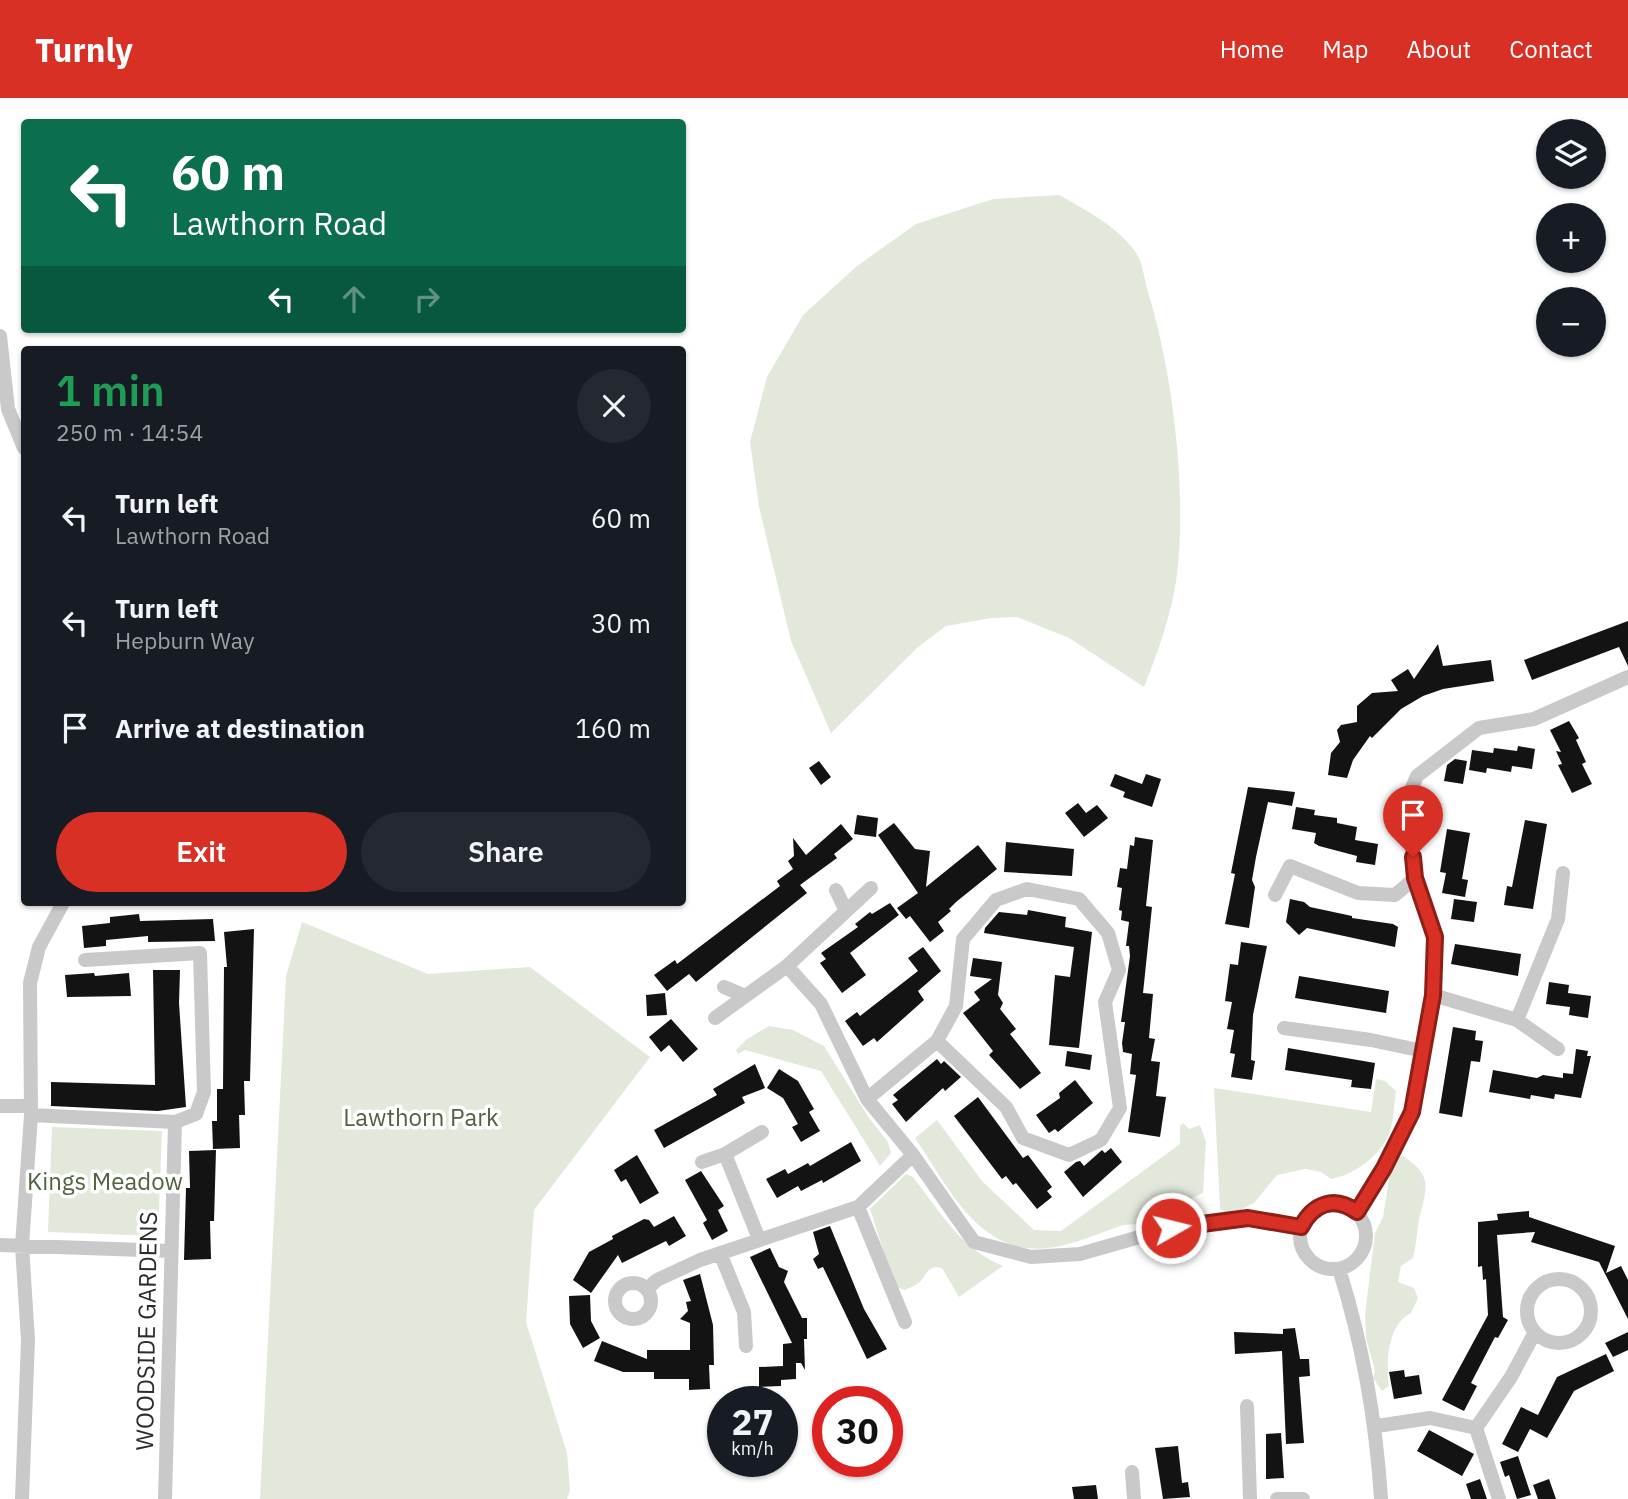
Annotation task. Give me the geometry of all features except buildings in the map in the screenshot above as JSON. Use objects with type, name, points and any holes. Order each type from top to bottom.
[{"type":"street","points":[[0,336],[8,409],[21,441]]},
{"type":"street","points":[[1357,1212],[1384,1168],[1412,1112],[1433,995],[1435,937],[1415,878],[1406,802],[1417,776],[1479,728],[1534,719],[1628,677]]},
{"type":"street","points":[[1275,895],[1290,866],[1358,893],[1395,895],[1415,878]]},
{"type":"street","points":[[1517,1020],[1558,919],[1563,873]]},
{"type":"street","points":[[715,1018],[788,966],[871,888]]},
{"type":"street","points":[[867,1099],[937,1041],[956,1006],[962,939],[996,900],[1027,889],[1079,899],[1108,933],[1119,970],[1105,1002],[1120,1108],[1101,1140],[1069,1155],[1023,1138],[1006,1107],[937,1041]]},
{"type":"street","points":[[836,890],[846,911]]},
{"type":"street","points":[[22,1499],[29,1340],[22,1246],[31,1110],[30,983],[39,947],[61,906]]},
{"type":"street","points":[[0,1106],[175,1122],[196,1114],[204,1092],[200,953],[85,960]]},
{"type":"street","points":[[788,966],[821,1004],[867,1099],[913,1156],[974,1242],[1031,1257],[1080,1254],[1171,1228],[1248,1218],[1301,1227]]},
{"type":"street","points":[[724,988],[745,996]]},
{"type":"street","points":[[1433,995],[1517,1020],[1558,1049]]},
{"type":"street","points":[[1284,1028],[1371,1040],[1423,1051]]},
{"type":"street","name":"WOODSIDE GARDENS","points":[[165,1499],[175,1122]]},
{"type":"street","points":[[702,1163],[724,1154],[762,1132]]},
{"type":"street","points":[[724,1154],[759,1240]]},
{"type":"street","points":[[647,1289],[657,1280],[720,1253],[858,1208],[913,1156]]},
{"type":"street","points":[[1329,1202],[1349,1206],[1357,1212],[1367,1233],[1365,1247],[1359,1257],[1339,1269],[1318,1266],[1307,1257],[1301,1247],[1301,1227],[1308,1213],[1329,1202]]},
{"type":"street","points":[[858,1208],[905,1322]]},
{"type":"street","points":[[0,1245],[172,1251]]},
{"type":"street","points":[[720,1253],[744,1312],[746,1346]]},
{"type":"street","points":[[1339,1269],[1354,1318],[1377,1426],[1381,1499]]},
{"type":"street","points":[[1560,1278],[1578,1283],[1589,1297],[1592,1315],[1584,1332],[1569,1342],[1560,1343],[1542,1338],[1535,1332],[1530,1324],[1527,1306],[1530,1297],[1542,1283],[1560,1278]]},
{"type":"street","points":[[1476,1428],[1511,1377],[1535,1332]]},
{"type":"street","points":[[1247,1406],[1250,1499]]},
{"type":"street","points":[[1377,1426],[1430,1418],[1476,1428]]},
{"type":"street","points":[[1476,1428],[1499,1499]]},
{"type":"street","points":[[1132,1472],[1133,1499]]},
{"type":"street","points":[[1278,1499],[1303,1499]]},
{"type":"green space","points":[[1059,195],[1113,229],[1138,256],[1157,324],[1171,395],[1179,470],[1180,542],[1177,575],[1164,632],[1144,687],[1069,638],[1017,617],[991,618],[946,626],[917,648],[831,733],[791,641],[759,507],[750,442],[767,377],[803,315],[857,266],[916,224],[993,199]]},
{"type":"green space","name":"Lawthorn Park","points":[[302,922],[428,974],[530,967],[650,1057],[534,1210],[526,1322],[567,1453],[570,1490],[567,1499],[260,1499],[286,976]]},
{"type":"green space","points":[[769,1026],[793,1030],[824,1046],[869,1118],[888,1142],[891,1153],[880,1166],[821,1071],[745,1050],[738,1054],[736,1050],[747,1039]]},
{"type":"green space","points":[[1376,1079],[1385,1081],[1396,1091],[1391,1126],[1386,1140],[1374,1156],[1349,1173],[1331,1179],[1321,1172],[1305,1169],[1277,1175],[1254,1203],[1230,1215],[1220,1209],[1214,1088],[1371,1112]]},
{"type":"green space","points":[[937,1120],[982,1181],[1034,1230],[1061,1231],[1180,1144],[1180,1126],[1183,1123],[1189,1129],[1200,1125],[1206,1142],[1203,1193],[1149,1220],[1120,1226],[1067,1245],[1032,1249],[1015,1246],[998,1239],[971,1218],[915,1138]]},
{"type":"green space","name":"Kings Meadow","points":[[52,1127],[162,1131],[158,1236],[48,1232]]},
{"type":"green space","points":[[1403,1156],[1421,1172],[1425,1184],[1413,1258],[1401,1266],[1398,1282],[1414,1288],[1418,1298],[1411,1313],[1397,1326],[1393,1335],[1388,1356],[1389,1386],[1382,1391],[1373,1378],[1375,1371],[1366,1338],[1365,1314],[1375,1233],[1383,1217],[1392,1160]]},
{"type":"green space","points":[[906,1174],[913,1177],[963,1239],[975,1250],[1003,1266],[959,1297],[942,1268],[937,1267],[929,1270],[919,1283],[905,1290],[895,1287],[870,1209]]},
{"type":"route","points":[[1171,1228],[1248,1218],[1301,1227],[1308,1213],[1329,1202],[1349,1206],[1357,1212],[1384,1168],[1412,1112],[1433,995],[1435,937],[1415,878],[1413,857]]}]
